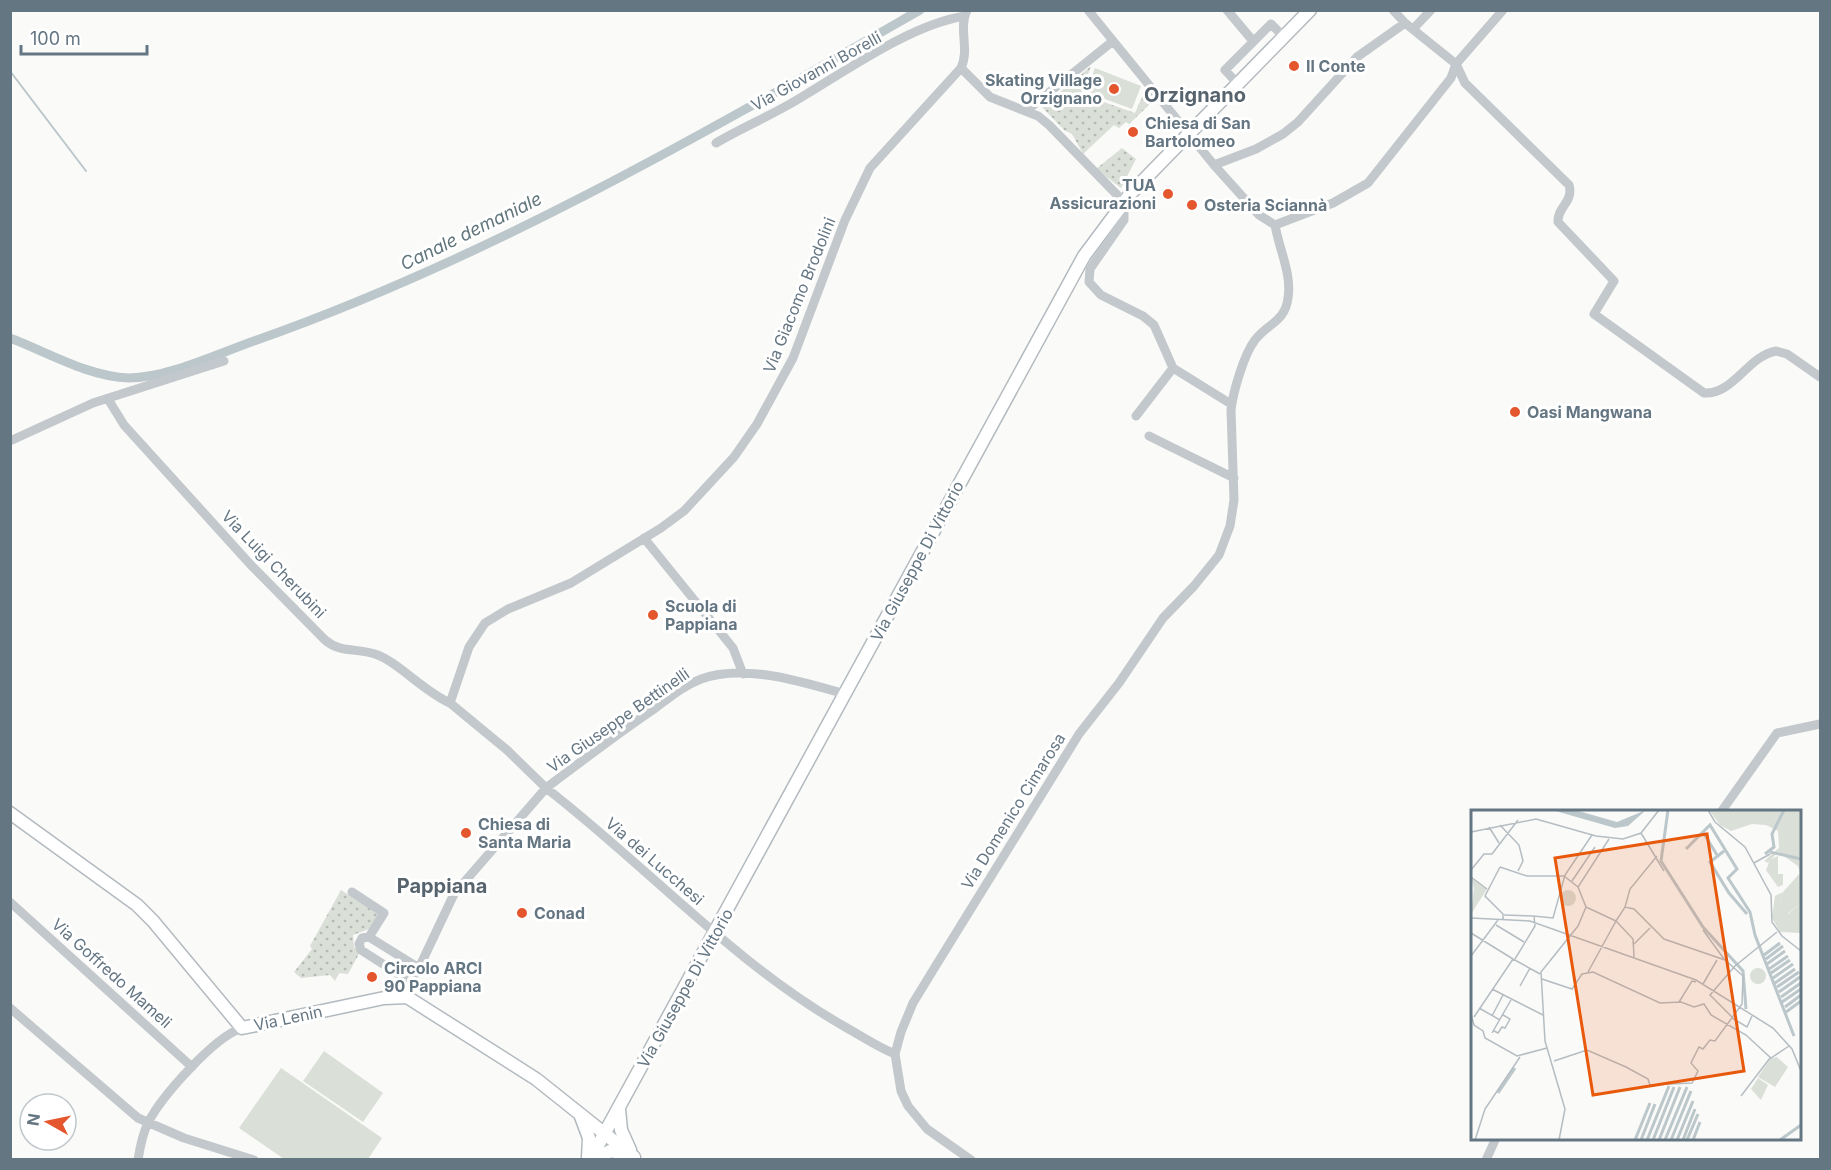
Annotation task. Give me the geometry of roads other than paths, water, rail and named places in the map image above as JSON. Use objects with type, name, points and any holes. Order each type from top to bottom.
[{"type":"main road","name":"Via Giuseppe Di Vittorio","points":[[589,1160],[606,1133],[1075,270],[1124,202],[1310,10]]},
{"type":"main road","name":"Via Lenin","points":[[10,813],[137,905],[242,1028],[401,996]]},
{"type":"main road","points":[[401,996],[419,1004],[481,1042],[536,1079],[606,1133],[634,1158]]},
{"type":"main road","points":[[580,1113],[599,1118],[619,1108],[621,1130],[634,1158]]},
{"type":"main road","points":[[580,1113],[589,1138],[589,1160]]},
{"type":"main road","points":[[595,1160],[616,1150],[634,1158]]},
{"type":"street","points":[[1088,10],[1214,165],[1259,215],[1275,225],[1333,203],[1368,183],[1451,78],[1456,64],[1503,10]]},
{"type":"street","points":[[1227,10],[1253,41]]},
{"type":"street","points":[[1393,10],[1456,64],[1465,83],[1569,185],[1570,200],[1560,212],[1558,222],[1614,281],[1594,314],[1704,393],[1716,392],[1747,367],[1776,351],[1787,354],[1821,377]]},
{"type":"street","points":[[1214,165],[1256,149],[1282,135],[1298,122],[1357,57],[1431,10]]},
{"type":"street","points":[[966,13],[966,51],[961,68],[990,97],[1026,111],[1049,125],[1124,202],[1124,220],[1090,269],[1089,282],[1101,295],[1143,316],[1154,325],[1173,368],[1231,404]]},
{"type":"street","name":"Via Giovanni Borelli","points":[[716,143],[864,60],[937,23],[966,13]]},
{"type":"street","points":[[1238,84],[1225,70],[1253,41],[1270,24],[1284,37]]},
{"type":"street","points":[[1026,111],[1113,41]]},
{"type":"street","name":"Via Giacomo Brodolini","points":[[450,703],[469,647],[485,623],[508,609],[570,583],[684,511],[743,447],[793,358],[849,211],[870,168],[961,68]]},
{"type":"street","name":"Via Domenico Cimarosa","points":[[971,1160],[915,1117],[901,1091],[895,1054],[914,1003],[1078,734],[1119,683],[1163,618],[1194,586],[1219,555],[1233,511],[1231,404],[1253,343],[1281,318],[1286,307],[1288,284],[1275,225]]},
{"type":"street","points":[[10,441],[93,403],[224,361]]},
{"type":"street","points":[[1136,416],[1173,368]]},
{"type":"street","name":"Via Luigi Cherubini","points":[[108,399],[124,425],[250,564],[325,640],[339,648],[376,654],[432,694],[450,703]]},
{"type":"street","points":[[1149,436],[1234,478]]},
{"type":"street","points":[[644,538],[734,648],[743,674]]},
{"type":"street","name":"Via Giuseppe Bettinelli","points":[[546,788],[614,736],[686,687],[702,679],[743,674],[799,680],[845,693]]},
{"type":"street","points":[[401,996],[419,968],[454,894],[546,788],[507,750],[450,703]]},
{"type":"street","points":[[1721,810],[1777,733],[1788,729],[1820,725]]},
{"type":"street","name":"Via dei Lucchesi","points":[[546,788],[770,979],[802,1001],[895,1054]]},
{"type":"street","points":[[352,892],[384,913],[369,937]]},
{"type":"street","name":"Via Goffredo Mameli","points":[[10,902],[192,1067]]},
{"type":"street","points":[[411,982],[361,950],[359,944],[362,938],[369,937],[419,968]]},
{"type":"street","points":[[10,1008],[122,1107],[184,1138],[254,1160]]},
{"type":"street","points":[[138,1160],[148,1122],[192,1067],[225,1036],[242,1028]]},
{"type":"street","points":[[1486,1160],[1495,1140]]},
{"type":"waterway","name":"Canale demaniale","points":[[10,338],[68,363],[114,377],[144,377],[192,364],[341,308],[511,233],[676,147],[920,10]]},
{"type":"waterway","points":[[10,71],[86,171]]},
{"type":"place","name":"Il Conte","points":[[1294,66]]},
{"type":"place","name":"Skating Village Orzignano","points":[[1114,89]]},
{"type":"place","name":"Chiesa di San Bartolomeo","points":[[1133,132]]},
{"type":"place","name":"TUA Assicurazioni","points":[[1168,194]]},
{"type":"place","name":"Osteria Sciannà","points":[[1192,205]]},
{"type":"place","name":"Oasi Mangwana","points":[[1515,412]]},
{"type":"place","name":"Scuola di Pappiana","points":[[653,615]]},
{"type":"place","name":"Chiesa di Santa Maria","points":[[466,833]]},
{"type":"place","name":"Conad","points":[[522,913]]},
{"type":"place","name":"Circolo ARCI 90 Pappiana","points":[[372,977]]},
{"type":"district","name":"Orzignano","points":[[1195,95]]},
{"type":"district","name":"Pappiana","points":[[442,886]]}]
